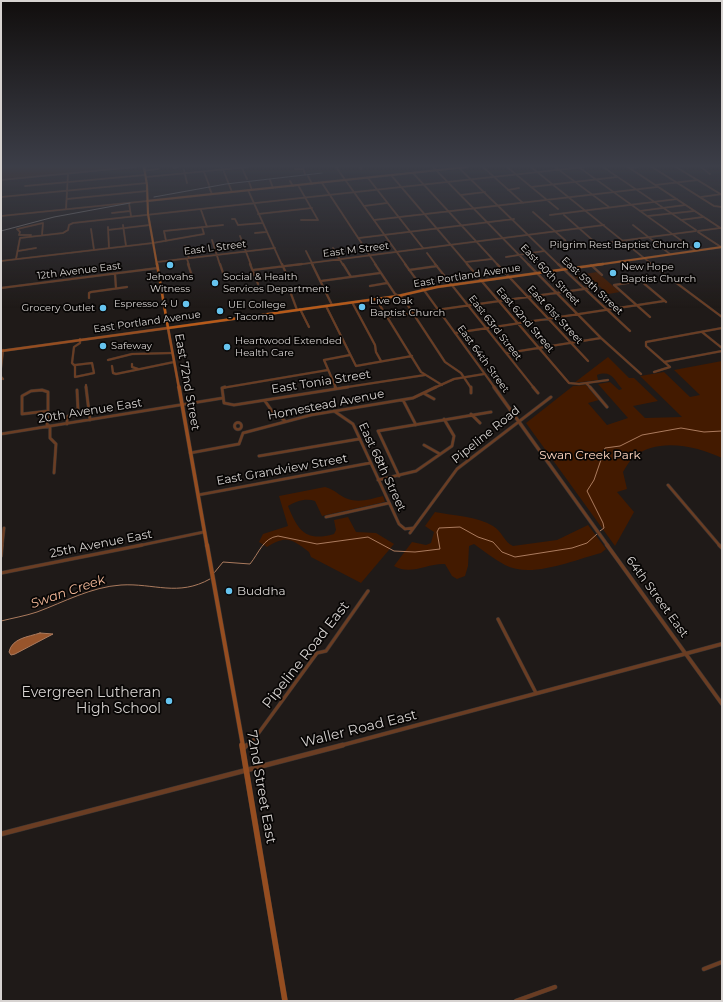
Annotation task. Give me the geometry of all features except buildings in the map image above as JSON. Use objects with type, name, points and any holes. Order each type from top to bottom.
[{"type":"main road","name":"East 72nd Street","points":[[148,214],[212,576]]},
{"type":"main road","name":"East Portland Avenue","points":[[2,350],[398,296],[452,285],[722,247]]},
{"type":"main road","name":"72nd Street East","points":[[212,576],[247,770],[285,1001]]},
{"type":"street","points":[[1,216],[22,214]]},
{"type":"street","points":[[68,221],[73,223],[148,214]]},
{"type":"street","points":[[202,214],[207,227]]},
{"type":"street","points":[[258,214],[289,280]]},
{"type":"street","points":[[301,220],[318,220],[315,214]]},
{"type":"street","points":[[342,214],[387,283],[398,296],[402,298],[445,362],[464,377],[472,389],[471,393]]},
{"type":"street","name":"East 64th Street","points":[[370,214],[576,501]]},
{"type":"street","points":[[396,214],[423,248]]},
{"type":"street","points":[[374,220],[424,214]]},
{"type":"street","name":"East 62nd Street","points":[[424,214],[569,383],[587,384]]},
{"type":"street","name":"East 61st Street","points":[[451,214],[588,361]]},
{"type":"street","name":"East 60th Street","points":[[479,214],[601,338],[641,374]]},
{"type":"street","name":"East 59th Street","points":[[508,214],[544,251],[630,331]]},
{"type":"street","points":[[535,214],[566,243]]},
{"type":"street","points":[[550,215],[561,214]]},
{"type":"street","points":[[589,214],[722,317]]},
{"type":"street","points":[[644,214],[696,251]]},
{"type":"street","points":[[648,216],[665,214]]},
{"type":"street","points":[[672,214],[722,247]]},
{"type":"street","points":[[699,214],[721,228]]},
{"type":"street","points":[[564,215],[599,244],[721,228]]},
{"type":"street","points":[[681,220],[704,217]]},
{"type":"street","points":[[232,219],[235,219],[238,225],[262,223]]},
{"type":"street","points":[[90,220],[94,250]]},
{"type":"street","points":[[358,238],[514,220]]},
{"type":"street","points":[[30,236],[31,235],[19,235],[20,232],[17,229],[43,223],[42,235]]},
{"type":"street","points":[[16,259],[20,238],[66,232],[73,223]]},
{"type":"street","points":[[109,248],[108,228],[150,225]]},
{"type":"street","points":[[166,241],[164,231],[224,225]]},
{"type":"street","name":"East M Street","points":[[253,270],[604,225]]},
{"type":"street","points":[[633,226],[670,254]]},
{"type":"street","points":[[124,227],[126,246]]},
{"type":"street","points":[[1,260],[166,241],[184,236],[204,234],[202,227]]},
{"type":"street","points":[[255,233],[266,232]]},
{"type":"street","points":[[240,236],[258,284]]},
{"type":"street","points":[[212,240],[222,273]]},
{"type":"street","points":[[185,246],[192,276]]},
{"type":"street","points":[[18,251],[36,248]]},
{"type":"street","name":"East L Street","points":[[157,262],[275,248]]},
{"type":"street","points":[[333,248],[351,277]]},
{"type":"street","points":[[306,251],[332,305]]},
{"type":"street","points":[[506,257],[544,251]]},
{"type":"street","name":"East 63rd Street","points":[[427,253],[538,393]]},
{"type":"street","points":[[465,262],[493,259]]},
{"type":"street","points":[[591,265],[602,275]]},
{"type":"street","points":[[409,270],[437,266]]},
{"type":"street","name":"12th Avenue East","points":[[1,288],[158,268]]},
{"type":"street","points":[[320,281],[380,273]]},
{"type":"street","points":[[115,274],[116,288]]},
{"type":"street","points":[[455,333],[518,324],[578,314],[636,305],[665,301],[640,281],[614,285],[636,305],[650,317]]},
{"type":"street","points":[[370,286],[387,283]]},
{"type":"street","points":[[387,317],[598,286]]},
{"type":"street","points":[[89,298],[89,293],[91,292],[127,287]]},
{"type":"street","points":[[285,288],[290,291],[309,328]]},
{"type":"street","points":[[376,299],[425,375],[442,385]]},
{"type":"street","points":[[352,302],[375,345],[376,352],[381,361]]},
{"type":"street","points":[[326,306],[356,366],[412,356]]},
{"type":"street","points":[[654,372],[669,368],[646,346],[645,342],[722,328]]},
{"type":"street","points":[[702,331],[722,348]]},
{"type":"street","points":[[506,354],[601,338]]},
{"type":"street","points":[[75,365],[92,363],[94,373],[75,376],[75,365],[72,363],[74,346],[80,343],[80,340]]},
{"type":"street","points":[[1,368],[2,350]]},
{"type":"street","points":[[664,362],[722,351]]},
{"type":"street","points":[[108,360],[150,353],[160,354],[172,352]]},
{"type":"street","points":[[336,389],[325,359],[350,354]]},
{"type":"street","points":[[112,366],[112,373],[114,374],[174,362]]},
{"type":"street","points":[[132,364],[132,367],[138,369]]},
{"type":"street","points":[[223,398],[221,390],[224,387],[328,370]]},
{"type":"street","name":"Homestead Avenue","points":[[245,432],[286,421],[334,411],[403,400],[425,394],[442,385],[464,377],[484,374]]},
{"type":"street","name":"East Tonia Street","points":[[223,398],[224,403],[231,405],[425,375]]},
{"type":"street","points":[[587,384],[608,380]]},
{"type":"street","points":[[587,384],[608,407]]},
{"type":"street","points":[[86,385],[90,420]]},
{"type":"street","points":[[67,424],[67,417],[78,409],[77,390]]},
{"type":"street","points":[[48,411],[22,414],[21,399],[25,394],[48,392],[48,411],[47,425],[50,426],[50,438],[56,444],[54,473]]},
{"type":"street","points":[[425,394],[434,399]]},
{"type":"street","name":"Pipeline Road","points":[[410,533],[457,468],[551,396]]},
{"type":"street","name":"20th Avenue East","points":[[1,434],[223,398]]},
{"type":"street","points":[[265,400],[272,411],[286,421]]},
{"type":"street","points":[[403,400],[416,424]]},
{"type":"street","name":"East 68th Street","points":[[334,411],[352,422],[401,527],[407,529],[413,528]]},
{"type":"street","points":[[399,476],[378,431],[471,414],[491,412]]},
{"type":"street","points":[[471,414],[480,424]]},
{"type":"street","points":[[378,480],[416,471],[455,442],[453,435],[444,420]]},
{"type":"street","points":[[190,453],[240,444],[241,436],[245,432],[240,428]]},
{"type":"street","points":[[259,456],[359,438]]},
{"type":"street","points":[[424,445],[440,454]]},
{"type":"street","name":"East Grandview Street","points":[[198,495],[370,463]]},
{"type":"street","points":[[668,486],[722,548]]},
{"type":"street","name":"64th Street East","points":[[576,501],[722,704]]},
{"type":"street","points":[[326,517],[389,503]]},
{"type":"street","points":[[1,556],[4,528]]},
{"type":"street","name":"25th Avenue East","points":[[1,573],[204,532]]},
{"type":"street","name":"Pipeline Road East","points":[[243,749],[252,742],[317,653],[326,651],[368,591]]},
{"type":"street","points":[[498,619],[537,694]]},
{"type":"street","name":"Waller Road East","points":[[1,834],[537,694],[722,644]]},
{"type":"street","points":[[704,969],[722,962]]},
{"type":"street","points":[[516,1001],[555,987]]},
{"type":"green space","points":[[597,272],[620,292],[608,294],[599,286],[587,287],[574,276]]},
{"type":"green space","name":"Swan Creek Park","points":[[608,357],[629,378],[634,378],[658,401],[633,406],[645,418],[682,417],[640,376],[664,372],[690,397],[700,395],[674,370],[722,361],[722,458],[689,447],[665,445],[643,451],[634,457],[623,472],[627,489],[617,492],[634,512],[615,546],[526,423],[573,386],[586,385],[599,400],[588,403],[607,425],[628,418],[598,384],[610,382],[619,390],[622,389],[612,376],[602,374],[597,375],[598,380],[574,383]]},
{"type":"green space","points":[[325,487],[345,498],[356,501],[383,496],[385,502],[322,516],[315,501],[301,500],[288,506],[295,522],[304,532],[310,535],[316,537],[334,534],[336,530],[334,520],[348,517],[356,532],[376,533],[394,544],[361,583],[311,557],[309,552],[298,544],[289,540],[279,541],[267,547],[259,542],[263,534],[288,526],[279,496]]},
{"type":"green space","points":[[435,512],[473,518],[487,523],[496,528],[507,542],[513,546],[557,540],[588,525],[606,549],[601,553],[566,564],[527,570],[515,569],[505,565],[474,544],[469,546],[468,566],[465,576],[457,579],[452,576],[445,564],[407,570],[394,566],[412,542],[426,545],[431,543],[434,532],[425,526]]},
{"type":"shaded area","points":[[40,633],[53,634],[11,655],[9,652],[13,644],[26,637]]},
{"type":"waterway","name":"Swan Creek","points":[[600,531],[604,528],[603,523],[587,491],[594,480],[605,448],[620,446],[642,435],[681,428],[704,432],[722,431]]},
{"type":"waterway","name":"Swan Creek","points":[[214,573],[223,562],[250,564],[265,543],[273,537],[278,536],[317,544],[368,537],[394,551],[415,552],[440,549],[437,532],[439,528],[460,527],[478,537],[493,542],[502,552],[515,557],[572,548],[587,543],[597,534]]},
{"type":"waterway","name":"Swan Creek","points":[[1,621],[37,612],[88,592],[110,586],[133,585],[176,588],[187,587],[210,579]]},
{"type":"railway","points":[[1,231],[72,214]]},
{"type":"place","name":"Pilgrim Rest Baptist Church","points":[[697,245]]},
{"type":"place","name":"Jehovahs Witness","points":[[170,265]]},
{"type":"place","name":"New Hope Baptist Church","points":[[613,273]]},
{"type":"place","name":"Social & Health Services Department","points":[[215,283]]},
{"type":"place","name":"Espresso 4 U","points":[[186,304]]},
{"type":"place","name":"Live Oak Baptist Church","points":[[362,307]]},
{"type":"place","name":"Grocery Outlet","points":[[103,308]]},
{"type":"place","name":"UEI College - Tacoma","points":[[220,311]]},
{"type":"place","name":"Safeway","points":[[103,346]]},
{"type":"place","name":"Heartwood Extended Health Care","points":[[227,347]]},
{"type":"place","name":"Buddha","points":[[229,591]]},
{"type":"place","name":"Evergreen Lutheran High School","points":[[169,701]]}]
